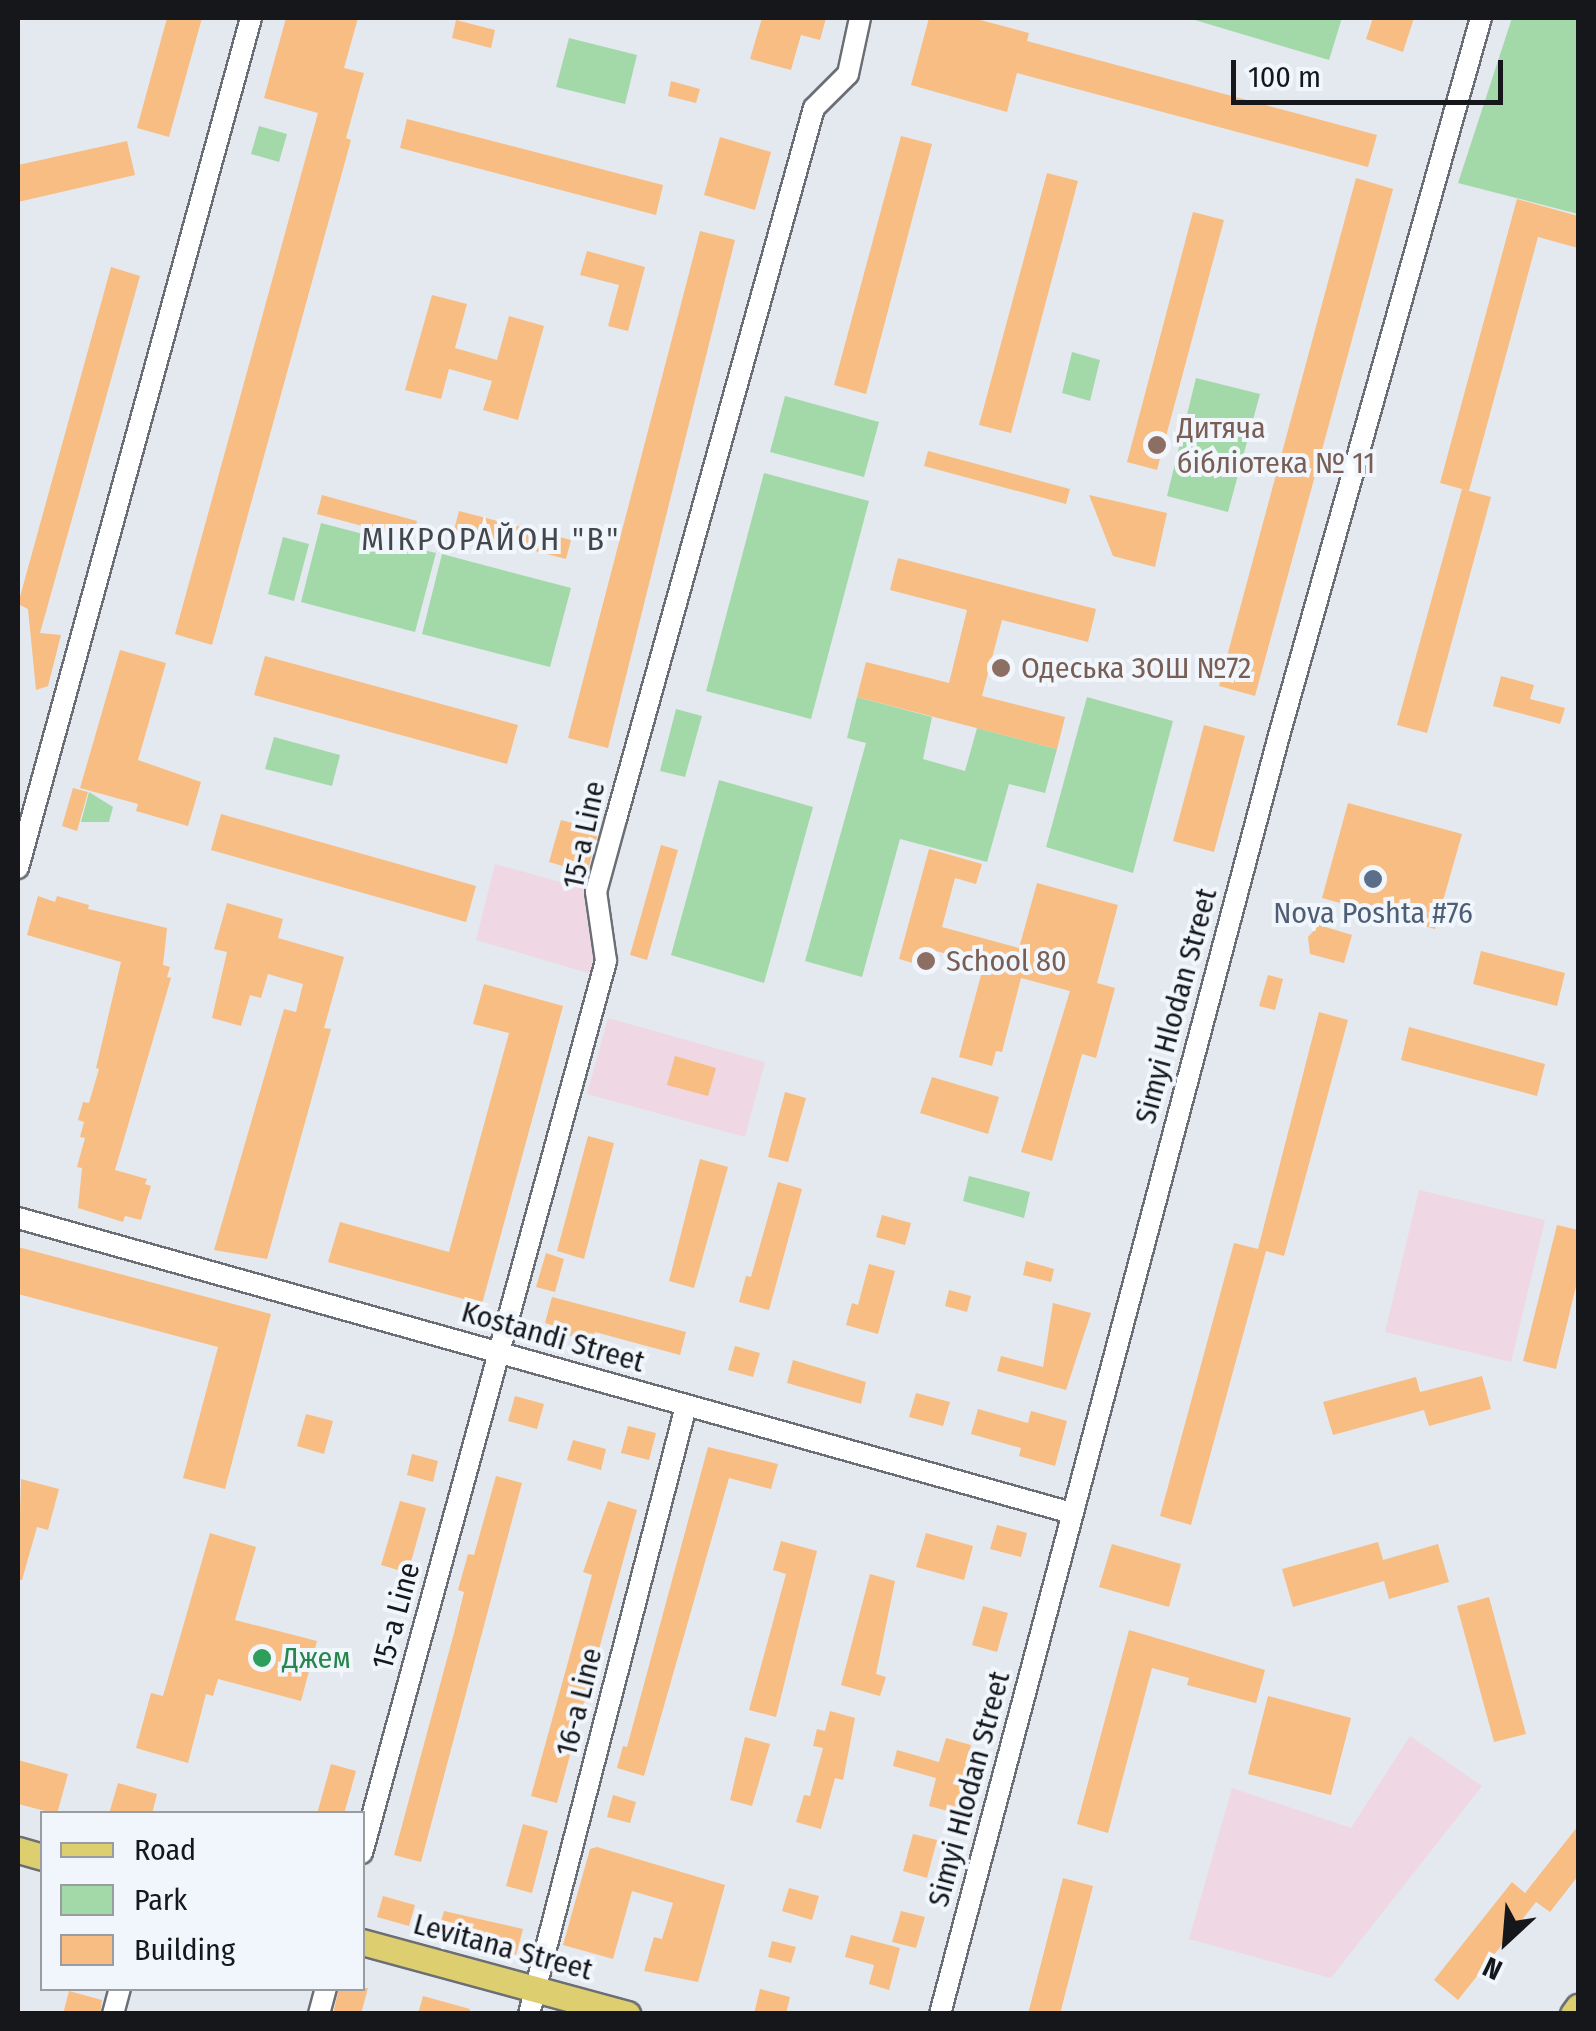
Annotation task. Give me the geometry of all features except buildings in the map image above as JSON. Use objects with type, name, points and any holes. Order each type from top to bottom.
[{"type":"main road","name":"Levitana Street","points":[[365,1943],[532,2001],[627,2014]]},
{"type":"main road","points":[[1574,2014],[1578,2007]]},
{"type":"street","points":[[18,868],[251,18]]},
{"type":"street","name":"15-a Line","points":[[365,1842],[606,961],[596,892],[814,108],[848,74],[860,18]]},
{"type":"street","name":"Simyi Hlodan Street","points":[[940,2014],[1278,738],[1481,18]]},
{"type":"street","name":"Kostandi Street","points":[[18,1218],[1072,1514]]},
{"type":"street","name":"16-a Line","points":[[532,2001],[686,1406]]},
{"type":"shaded area","points":[[495,864],[596,892],[602,977],[476,940]]},
{"type":"shaded area","points":[[608,1018],[765,1062],[745,1137],[587,1094]]},
{"type":"shaded area","points":[[1419,1190],[1545,1220],[1511,1362],[1385,1332]]},
{"type":"shaded area","points":[[1410,1736],[1482,1786],[1331,1978],[1189,1939],[1232,1788],[1351,1828]]},
{"type":"green space","points":[[1188,18],[1342,18],[1329,60]]},
{"type":"green space","points":[[1512,18],[1578,18],[1578,214],[1458,183]]},
{"type":"green space","points":[[569,38],[637,55],[625,104],[556,87]]},
{"type":"green space","points":[[259,126],[287,134],[279,162],[251,154]]},
{"type":"green space","points":[[1072,352],[1100,360],[1090,401],[1062,393]]},
{"type":"green space","points":[[1196,378],[1260,394],[1228,512],[1167,496]]},
{"type":"green space","points":[[785,396],[879,422],[864,477],[770,452]]},
{"type":"green space","points":[[764,473],[869,501],[811,719],[706,691]]},
{"type":"green space","points":[[321,523],[436,553],[415,632],[301,602]]},
{"type":"green space","points":[[283,537],[309,544],[294,601],[268,594]]},
{"type":"green space","points":[[442,554],[571,588],[550,667],[422,634]]},
{"type":"green space","points":[[857,697],[932,717],[923,759],[965,771],[977,728],[1057,749],[1045,793],[1009,784],[987,862],[900,839],[862,977],[805,961],[866,743],[847,738]]},
{"type":"green space","points":[[1087,697],[1173,721],[1133,873],[1046,847]]},
{"type":"green space","points":[[676,709],[702,716],[685,777],[660,771]]},
{"type":"green space","points":[[274,737],[340,755],[332,786],[265,769]]},
{"type":"green space","points":[[719,780],[813,807],[764,983],[671,955]]},
{"type":"green space","points":[[89,792],[113,807],[109,822],[81,822]]},
{"type":"green space","points":[[969,1176],[1030,1192],[1024,1218],[963,1201]]},
{"type":"place","name":"Дитяча бібліотека № 11","points":[[1157,445]]},
{"type":"place","name":"Одеська ЗОШ №72","points":[[1001,668]]},
{"type":"place","name":"Nova Poshta #76","points":[[1373,879]]},
{"type":"place","name":"School 80","points":[[926,961]]},
{"type":"place","name":"Джем","points":[[262,1658]]},
{"type":"district","name":"МІКРОРАЙОН \"В\"","points":[[491,539]]}]
